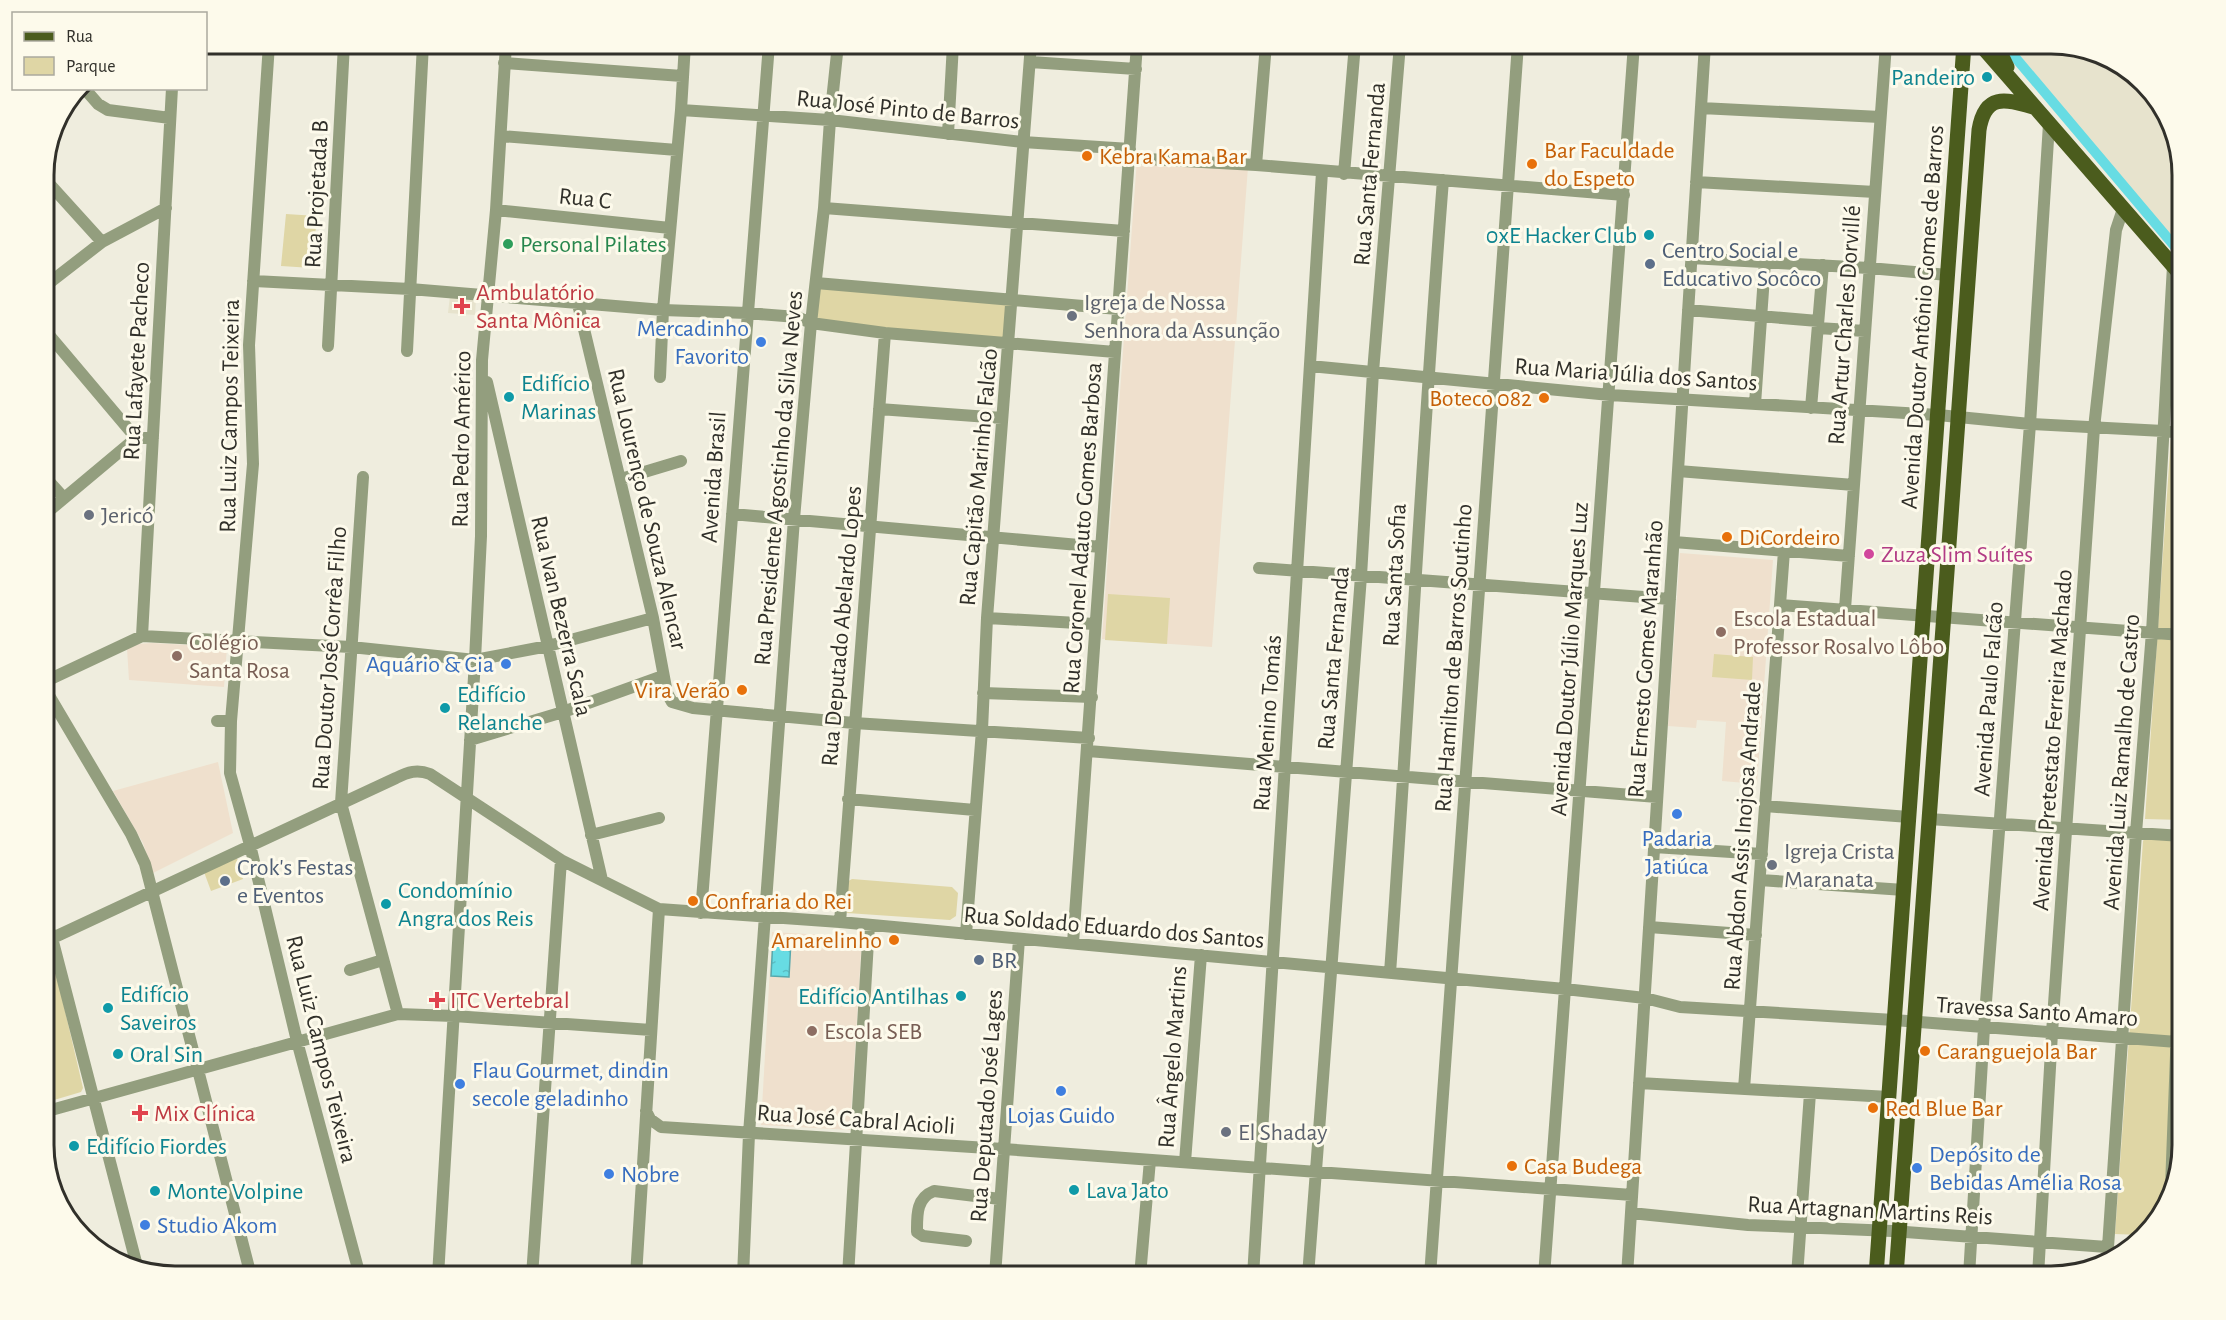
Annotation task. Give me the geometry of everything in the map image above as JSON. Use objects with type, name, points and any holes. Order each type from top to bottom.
[{"type":"main road","name":"Avenida Doutor Antônio Gomes de Barros","points":[[1877,1266],[1963,54]]},
{"type":"main road","points":[[1988,54],[2172,264]]},
{"type":"main road","points":[[2000,54],[2014,84]]},
{"type":"main road","name":"Avenida Doutor Antônio Gomes de Barros","points":[[1897,1266],[1979,130],[1989,104],[2004,101],[2033,107]]},
{"type":"main road","points":[[1959,129],[1979,130]]},
{"type":"street","name":"Rua Luiz Campos Teixeira","points":[[268,54],[249,345],[253,464],[231,721],[230,773],[250,845],[297,1041],[357,1266]]},
{"type":"street","name":"Rua Projetada B","points":[[328,346],[344,54]]},
{"type":"street","points":[[407,351],[422,54]]},
{"type":"street","name":"Rua Pedro Américo","points":[[439,1266],[468,800],[481,536],[482,360],[486,295],[496,210],[505,54]]},
{"type":"street","points":[[660,376],[663,310],[684,54]]},
{"type":"street","name":"Avenida Brasil","points":[[701,914],[769,54]]},
{"type":"street","name":"Rua Presidente Agostinho da Silva Neves","points":[[743,1266],[749,1134],[794,519],[837,54]]},
{"type":"street","points":[[948,134],[952,54]]},
{"type":"street","name":"Rua Capitão Marinho Falcão","points":[[966,934],[982,730],[987,618],[1010,343],[1016,223],[1030,54]]},
{"type":"street","name":"Rua Coronel Adauto Gomes Barbosa","points":[[1073,943],[1137,54]]},
{"type":"street","points":[[1256,165],[1265,54]]},
{"type":"street","points":[[1344,174],[1354,54]]},
{"type":"street","name":"Rua Santa Fernanda","points":[[1309,1266],[1361,576],[1373,372],[1391,177],[1399,54]]},
{"type":"street","name":"Rua Hamilton de Barros Soutinho","points":[[1431,1266],[1517,54]]},
{"type":"street","name":"Avenida Doutor Júlio Marques Luz","points":[[1545,1266],[1633,54]]},
{"type":"street","name":"Rua Ernesto Gomes Maranhão","points":[[1628,1266],[1704,54]]},
{"type":"street","name":"Rua Artur Charles Dorvillé","points":[[1845,609],[1885,54]]},
{"type":"street","points":[[1030,62],[1136,69]]},
{"type":"street","points":[[504,63],[682,76]]},
{"type":"street","name":"Rua Lafayete Pacheco","points":[[142,636],[172,90]]},
{"type":"street","points":[[87,91],[108,111],[170,118]]},
{"type":"street","points":[[1701,108],[1880,117]]},
{"type":"street","name":"Rua José Pinto de Barros","points":[[681,110],[830,120],[1344,174],[1624,195]]},
{"type":"street","name":"Avenida Paulo Falcão","points":[[1970,1266],[1984,1028],[2030,424],[2049,124]]},
{"type":"street","points":[[501,136],[677,150]]},
{"type":"street","name":"Rua Menino Tomás","points":[[1254,1266],[1322,172]]},
{"type":"street","name":"Rua Santa Sofia","points":[[1390,973],[1404,777],[1427,377],[1443,180]]},
{"type":"street","points":[[1696,182],[1875,192]]},
{"type":"street","points":[[54,189],[102,242]]},
{"type":"street","points":[[54,279],[102,242],[166,208]]},
{"type":"street","points":[[824,208],[1124,231]]},
{"type":"street","name":"Avenida Pretestato Ferreira Machado","points":[[2039,1266],[2052,1033],[2094,428],[2115,230],[2123,209]]},
{"type":"street","name":"Rua C","points":[[496,210],[670,228]]},
{"type":"street","points":[[1691,258],[1948,274]]},
{"type":"street","points":[[1755,404],[1765,262]]},
{"type":"street","points":[[1811,408],[1823,265]]},
{"type":"street","points":[[253,281],[410,289],[578,304],[796,317],[811,323],[885,333],[1115,352]]},
{"type":"street","points":[[816,283],[1012,298],[1118,309]]},
{"type":"street","name":"Rua Lourenço de Souza Alencar","points":[[578,304],[621,478],[653,618],[667,693],[672,702],[693,708],[718,711]]},
{"type":"street","points":[[1688,310],[1865,331]]},
{"type":"street","name":"Rua Deputado Abelardo Lopes","points":[[840,922],[885,333]]},
{"type":"street","name":"Avenida Luiz Ramalho de Castro","points":[[2107,1252],[2172,339]]},
{"type":"street","points":[[54,341],[136,438]]},
{"type":"street","name":"Rua Ivan Bezerra Scala","points":[[482,360],[602,880]]},
{"type":"street","name":"Rua Maria Júlia dos Santos","points":[[1310,366],[1610,395],[1958,417],[2030,424],[2172,431]]},
{"type":"street","points":[[879,409],[1002,418]]},
{"type":"street","points":[[54,506],[136,438],[153,438]]},
{"type":"street","points":[[621,478],[681,461]]},
{"type":"street","points":[[1678,471],[1854,485]]},
{"type":"street","name":"Rua Doutor José Corrêa Filho","points":[[363,477],[341,803],[398,1014]]},
{"type":"street","points":[[54,487],[64,498]]},
{"type":"street","points":[[732,514],[1101,547]]},
{"type":"street","points":[[1674,543],[1849,556]]},
{"type":"street","name":"Rua Abdon Assis Inojosa Andrade","points":[[1744,1089],[1784,551]]},
{"type":"street","points":[[1259,568],[1670,599]]},
{"type":"street","points":[[1780,605],[2172,634]]},
{"type":"street","points":[[54,677],[142,636],[351,647],[475,660],[548,646],[653,618]]},
{"type":"street","points":[[987,618],[1095,624]]},
{"type":"street","points":[[470,740],[562,712],[663,676]]},
{"type":"street","points":[[983,693],[1092,697]]},
{"type":"street","points":[[54,704],[139,849],[154,892],[247,1266]]},
{"type":"street","points":[[718,711],[854,723],[982,730],[1285,767],[1658,797]]},
{"type":"street","points":[[217,721],[231,721]]},
{"type":"street","points":[[54,937],[396,778],[410,772],[422,771],[430,774],[561,860],[659,909],[637,1266]]},
{"type":"street","points":[[848,799],[975,810]]},
{"type":"street","points":[[1765,806],[1909,817]]},
{"type":"street","points":[[591,835],[659,818]]},
{"type":"street","points":[[1929,819],[2172,835]]},
{"type":"street","points":[[1654,847],[1762,854]]},
{"type":"street","points":[[533,1266],[561,860]]},
{"type":"street","points":[[1760,880],[1904,890]]},
{"type":"street","name":"Rua Soldado Eduardo dos Santos","points":[[659,909],[701,914],[840,922],[1331,967],[1645,999],[1680,1007],[1750,1012]]},
{"type":"street","points":[[968,914],[975,930],[982,935]]},
{"type":"street","points":[[849,1266],[869,925]]},
{"type":"street","points":[[1649,927],[1756,935]]},
{"type":"street","points":[[966,934],[1005,941],[1015,949],[1018,958]]},
{"type":"street","name":"Rua Deputado José Lages","points":[[996,1266],[1019,939]]},
{"type":"street","name":"Rua Ângelo Martins","points":[[1185,1162],[1201,955]]},
{"type":"street","points":[[350,970],[383,960]]},
{"type":"street","points":[[54,961],[94,1099],[135,1259]]},
{"type":"street","name":"Travessa Santo Amaro","points":[[1750,1012],[1894,1020],[2172,1042]]},
{"type":"street","points":[[54,1109],[398,1014],[651,1030]]},
{"type":"street","points":[[1639,1083],[1889,1097]]},
{"type":"street","points":[[1798,1266],[1810,1093]]},
{"type":"street","points":[[644,1143],[650,1133],[661,1127],[650,1119],[646,1111]]},
{"type":"street","name":"Rua José Cabral Acioli","points":[[661,1127],[1003,1149],[1550,1189]]},
{"type":"street","points":[[1141,1266],[1150,1160]]},
{"type":"street","points":[[1550,1189],[1632,1195]]},
{"type":"street","points":[[966,1241],[923,1236],[917,1232],[917,1209],[927,1194],[934,1191],[1000,1199]]},
{"type":"street","name":"Rua Artagnan Martins Reis","points":[[1631,1214],[1801,1228],[1899,1231],[2107,1247]]},
{"type":"shaded area","points":[[2019,54],[2067,55],[2097,63],[2125,79],[2147,101],[2163,129],[2170,152],[2172,238]]},
{"type":"shaded area","points":[[1137,159],[1248,167],[1212,647],[1102,639]]},
{"type":"shaded area","name":"Ambulatório Santa Mônica","points":[[450,296],[476,298],[475,315],[448,313]]},
{"type":"shaded area","name":"Escola Estadual Professor Rosalvo Lôbo","points":[[1680,553],[1773,560],[1757,784],[1722,781],[1726,722],[1697,720],[1696,728],[1668,726]]},
{"type":"shaded area","name":"Colégio Santa Rosa","points":[[136,644],[227,647],[224,687],[129,680],[127,648]]},
{"type":"shaded area","points":[[218,762],[233,833],[153,873],[143,843],[113,791]]},
{"type":"shaded area","name":"Escola SEB","points":[[772,932],[862,937],[850,1130],[761,1125]]},
{"type":"green space","points":[[286,214],[317,216],[312,268],[281,266]]},
{"type":"green space","points":[[816,283],[1012,298],[1010,343],[811,323]]},
{"type":"green space","points":[[2171,436],[2172,820],[2145,819]]},
{"type":"green space","points":[[1108,594],[1170,598],[1167,644],[1105,640]]},
{"type":"green space","points":[[1714,654],[1753,657],[1752,680],[1712,677]]},
{"type":"green space","points":[[2147,835],[2172,837],[2172,1068],[2167,1178],[2156,1205],[2137,1231],[2133,1235],[2115,1234],[2143,841]]},
{"type":"green space","points":[[237,858],[243,879],[211,891],[204,872]]},
{"type":"green space","points":[[852,879],[952,887],[958,893],[956,916],[950,920],[847,913],[844,906],[845,883]]},
{"type":"green space","points":[[54,964],[83,1088],[81,1092],[54,1100]]},
{"type":"water","points":[[773,939],[791,940],[789,977],[771,976]]},
{"type":"waterway","points":[[2013,54],[2172,243]]},
{"type":"place","name":"Pandeiro","points":[[1987,77]]},
{"type":"place","name":"Kebra Kama Bar","points":[[1087,156]]},
{"type":"place","name":"Bar Faculdade do Espeto","points":[[1532,164]]},
{"type":"place","name":"0xE Hacker Club","points":[[1649,235]]},
{"type":"place","name":"Personal Pilates","points":[[508,244]]},
{"type":"place","name":"Centro Social e Educativo Socôco","points":[[1650,264]]},
{"type":"place","name":"Ambulatório Santa Mônica","points":[[462,306]]},
{"type":"place","name":"Igreja de Nossa Senhora da Assunção","points":[[1072,316]]},
{"type":"place","name":"Mercadinho Favorito","points":[[761,342]]},
{"type":"place","name":"Edifício Marinas","points":[[509,397]]},
{"type":"place","name":"Boteco 082","points":[[1544,398]]},
{"type":"place","name":"Jericó","points":[[89,515]]},
{"type":"place","name":"DiCordeiro","points":[[1727,537]]},
{"type":"place","name":"Zuza Slim Suítes","points":[[1869,554]]},
{"type":"place","name":"Escola Estadual Professor Rosalvo Lôbo","points":[[1721,632]]},
{"type":"place","name":"Colégio Santa Rosa","points":[[177,656]]},
{"type":"place","name":"Aquário & Cia","points":[[506,664]]},
{"type":"place","name":"Vira Verão","points":[[742,690]]},
{"type":"place","name":"Edifício Relanche","points":[[445,708]]},
{"type":"place","name":"Padaria Jatiúca","points":[[1677,814]]},
{"type":"place","name":"Igreja Crista Maranata","points":[[1772,865]]},
{"type":"place","name":"Crok's Festas e Eventos","points":[[225,881]]},
{"type":"place","name":"Confraria do Rei","points":[[693,901]]},
{"type":"place","name":"Condomínio Angra dos Reis","points":[[386,904]]},
{"type":"place","name":"Amarelinho","points":[[894,940]]},
{"type":"place","name":"BR","points":[[979,960]]},
{"type":"place","name":"Edifício Antilhas","points":[[961,996]]},
{"type":"place","name":"ITC Vertebral","points":[[437,1000]]},
{"type":"place","name":"Edifício Saveiros","points":[[108,1008]]},
{"type":"place","name":"Escola SEB","points":[[812,1031]]},
{"type":"place","name":"Caranguejola Bar","points":[[1925,1051]]},
{"type":"place","name":"Oral Sin","points":[[118,1054]]},
{"type":"place","name":"Flau Gourmet, dindin secole geladinho","points":[[460,1084]]},
{"type":"place","name":"Lojas Guido","points":[[1061,1091]]},
{"type":"place","name":"Red Blue Bar","points":[[1873,1108]]},
{"type":"place","name":"Mix Clínica","points":[[140,1113]]},
{"type":"place","name":"El Shaday","points":[[1226,1132]]},
{"type":"place","name":"Edifício Fiordes","points":[[74,1146]]},
{"type":"place","name":"Casa Budega","points":[[1512,1166]]},
{"type":"place","name":"Depósito de Bebidas Amélia Rosa","points":[[1917,1168]]},
{"type":"place","name":"Nobre","points":[[609,1174]]},
{"type":"place","name":"Lava Jato","points":[[1074,1190]]},
{"type":"place","name":"Monte Volpine","points":[[155,1191]]},
{"type":"place","name":"Studio Akom","points":[[145,1225]]}]
